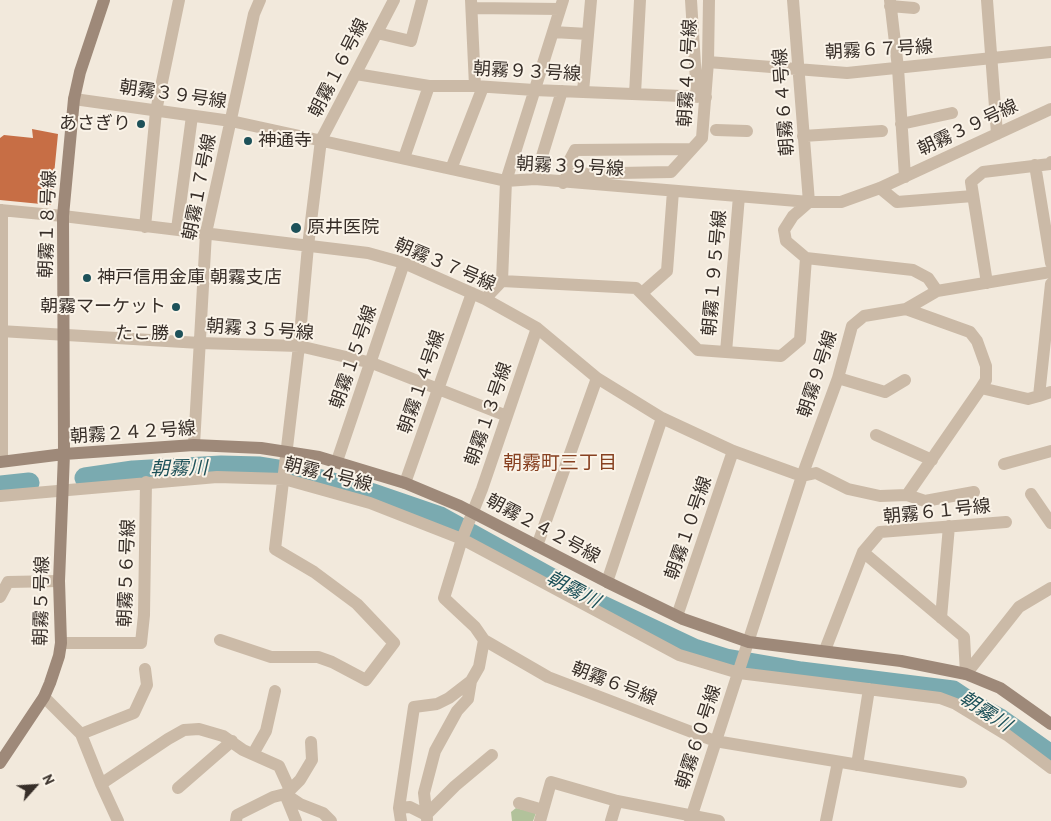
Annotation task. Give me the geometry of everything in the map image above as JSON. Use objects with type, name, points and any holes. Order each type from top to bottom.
[{"type":"street","name":"朝霧１８号線","points":[[64,454],[63,216],[74,98],[80,72],[104,0]]},
{"type":"street","points":[[145,227],[156,111],[179,0]]},
{"type":"street","name":"朝霧１７号線","points":[[194,445],[206,233],[254,14],[260,0]]},
{"type":"street","name":"朝霧１６号線","points":[[220,640],[271,658],[318,657],[332,662],[366,680],[394,643],[357,604],[314,572],[275,549],[321,140],[394,0]]},
{"type":"street","points":[[377,33],[411,40],[422,0]]},
{"type":"street","points":[[583,92],[591,0]]},
{"type":"street","points":[[635,94],[640,0]]},
{"type":"street","points":[[691,0],[701,97]]},
{"type":"street","name":"朝霧４０号線","points":[[565,178],[671,172],[702,138],[701,97],[708,62],[709,0]]},
{"type":"street","name":"朝霧６４号線","points":[[793,0],[809,202]]},
{"type":"street","points":[[987,0],[997,134]]},
{"type":"street","points":[[905,177],[898,68],[890,3],[914,8]]},
{"type":"street","points":[[451,169],[479,86],[472,4],[562,4],[506,181],[502,282],[485,299]]},
{"type":"street","points":[[553,32],[588,34]]},
{"type":"street","name":"朝霧６７号線","points":[[708,62],[847,73],[1051,52]]},
{"type":"street","name":"朝霧９３号線","points":[[356,74],[428,86],[479,86],[701,97]]},
{"type":"street","points":[[404,158],[428,86]]},
{"type":"street","points":[[534,179],[562,91]]},
{"type":"street","name":"朝霧３９号線","points":[[74,98],[231,121],[506,181],[565,178],[673,191],[809,202],[841,202],[880,188],[1051,109]]},
{"type":"street","points":[[901,124],[952,113]]},
{"type":"street","points":[[177,229],[192,116]]},
{"type":"street","points":[[716,130],[747,131]]},
{"type":"street","points":[[804,136],[882,131]]},
{"type":"street","points":[[565,178],[566,167],[575,150],[691,149]]},
{"type":"street","points":[[987,283],[971,182],[983,172],[1050,164],[1051,162]]},
{"type":"street","points":[[1035,166],[1046,205],[1051,263]]},
{"type":"street","points":[[880,188],[897,202],[974,196]]},
{"type":"street","points":[[642,294],[667,271],[673,191]]},
{"type":"street","name":"朝霧１９５号線","points":[[726,352],[739,196]]},
{"type":"street","points":[[809,202],[793,216],[784,230],[786,242],[806,258],[913,270],[928,278],[937,291]]},
{"type":"street","points":[[1,210],[1,462]]},
{"type":"street","name":"朝霧３７号線","points":[[1,210],[177,229],[368,253],[404,263],[485,299],[537,328],[597,378],[662,418],[733,451],[802,476],[816,473],[848,489],[880,496],[907,496],[925,501],[974,492]]},
{"type":"street","points":[[502,282],[636,288],[698,350],[781,356],[800,340],[806,258]]},
{"type":"street","name":"朝霧１５号線","points":[[337,462],[372,363],[404,263]]},
{"type":"street","name":"朝霧９号線","points":[[749,642],[802,476],[838,378],[852,326],[864,316],[906,308],[937,291],[1051,272]]},
{"type":"street","points":[[980,388],[1028,399],[1045,394],[1051,284]]},
{"type":"street","name":"朝霧１４号線","points":[[405,483],[472,293]]},
{"type":"street","points":[[906,308],[970,332],[977,341],[986,366],[986,380],[907,496]]},
{"type":"street","name":"朝霧１３号線","points":[[463,538],[537,328]]},
{"type":"street","name":"朝霧３５号線","points":[[1,331],[200,343],[299,346],[372,363],[507,416]]},
{"type":"street","points":[[537,546],[597,378]]},
{"type":"street","points":[[838,378],[885,392],[905,380]]},
{"type":"street","points":[[607,582],[662,418]]},
{"type":"street","points":[[876,435],[932,460]]},
{"type":"street","name":"朝霧２４２号線","points":[[1,462],[64,454],[194,445],[285,467],[337,462],[405,483],[471,517],[537,546],[677,616],[749,642],[901,661],[966,674],[1000,688],[1051,724]]},
{"type":"street","name":"朝霧１０号線","points":[[677,616],[733,451]]},
{"type":"street","points":[[1004,464],[1051,451]]},
{"type":"street","name":"朝霧５号線","points":[[0,763],[44,697],[59,656],[61,643],[59,581],[64,454]]},
{"type":"street","name":"朝霧４号線","points":[[0,496],[217,477],[285,467],[370,503],[463,538],[679,655],[740,670],[940,698],[956,704],[1007,735],[1051,768]]},
{"type":"street","name":"朝霧５６号線","points":[[61,643],[142,643],[146,482]]},
{"type":"street","points":[[1031,494],[1051,523]]},
{"type":"street","name":"朝霧６１号線","points":[[825,650],[863,552],[880,532],[1006,522]]},
{"type":"street","points":[[941,618],[948,526]]},
{"type":"street","name":"朝霧６号線","points":[[463,538],[444,598],[475,627],[484,640],[548,677],[715,741],[961,782]]},
{"type":"street","points":[[863,552],[964,637],[966,674]]},
{"type":"street","points":[[0,597],[8,582],[59,581]]},
{"type":"street","points":[[966,674],[1019,607],[1051,588]]},
{"type":"street","points":[[427,818],[424,793],[435,751],[457,711],[468,699],[472,681],[479,668],[484,640]]},
{"type":"street","name":"朝霧６０号線","points":[[719,821],[691,819],[749,642]]},
{"type":"street","points":[[81,734],[134,713],[147,685],[145,669]]},
{"type":"street","points":[[400,815],[414,707],[437,704],[449,698],[472,681]]},
{"type":"street","points":[[856,765],[869,689]]},
{"type":"street","points":[[253,754],[266,731],[275,691]]},
{"type":"street","points":[[44,697],[81,734],[118,821]]},
{"type":"street","points":[[101,784],[184,730],[199,729],[223,736],[243,750],[279,766],[296,821]]},
{"type":"street","points":[[178,788],[232,741]]},
{"type":"street","points":[[236,821],[237,815],[287,792],[300,780],[312,760],[311,742]]},
{"type":"street","points":[[427,818],[455,786],[492,755]]},
{"type":"street","points":[[826,821],[838,762]]},
{"type":"street","points":[[519,803],[541,815],[551,782],[617,802],[691,819]]},
{"type":"street","points":[[287,792],[300,804],[322,813],[331,821]]},
{"type":"street","points":[[612,821],[617,802]]},
{"type":"street","points":[[400,815],[410,807],[427,818]]},
{"type":"green space","points":[[516,808],[536,813],[533,821],[512,821],[511,812]]},
{"type":"building","points":[[32,129],[58,134],[51,205],[0,200],[0,138],[4,135],[33,138]]},
{"type":"waterway","name":"朝霧川","points":[[85,478],[133,471],[221,466],[260,467],[291,472],[373,494],[440,517],[592,601],[694,649],[726,659],[801,672],[953,691],[1000,719],[1051,755]]},
{"type":"waterway","name":"朝霧川","points":[[0,486],[29,483]]},
{"type":"place","name":"あさぎり","points":[[141,124]]},
{"type":"place","name":"神通寺","points":[[248,141]]},
{"type":"place","name":"原井医院","points":[[296,228]]},
{"type":"place","name":"神戸信用金庫 朝霧支店","points":[[87,278]]},
{"type":"place","name":"朝霧マーケット","points":[[176,307]]},
{"type":"place","name":"たこ勝","points":[[179,334]]},
{"type":"district","name":"朝霧町三丁目","points":[[560,464]]}]
